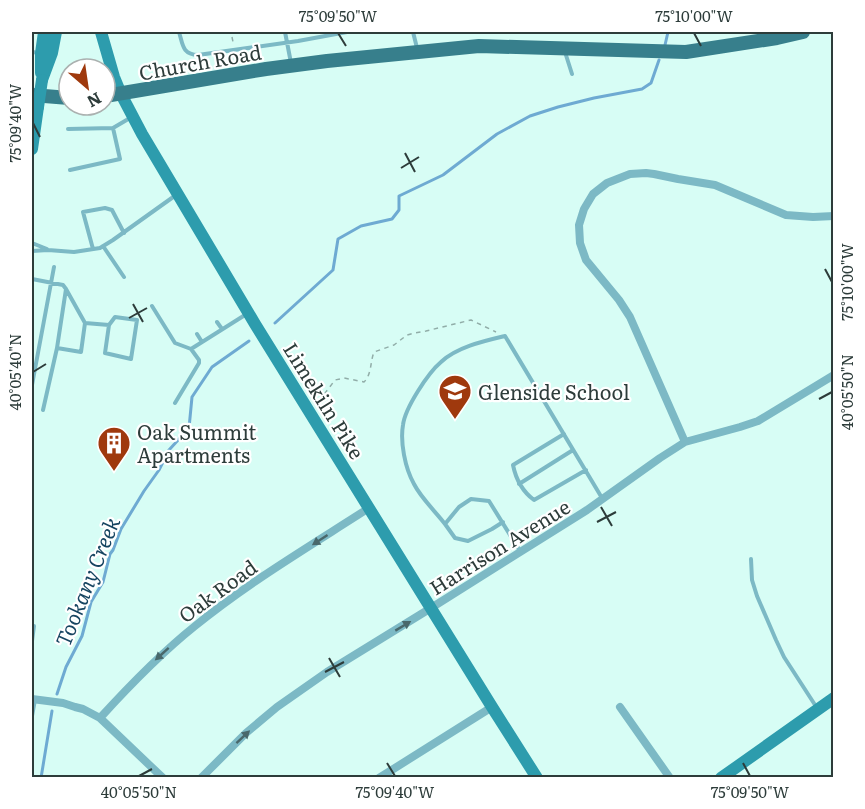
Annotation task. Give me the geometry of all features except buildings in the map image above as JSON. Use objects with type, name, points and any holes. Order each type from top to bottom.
[{"type":"main road","points":[[42,80],[36,53],[44,32]]},
{"type":"main road","points":[[32,149],[35,101],[52,53],[56,32]]},
{"type":"main road","name":"Limekiln Pike","points":[[101,32],[121,94],[178,194],[248,313],[537,777]]},
{"type":"main road","name":"Church Road","points":[[117,94],[292,66],[479,46],[686,52],[803,32]]},
{"type":"main road","points":[[35,101],[57,99]]},
{"type":"main road","points":[[721,777],[834,698]]},
{"type":"street","points":[[686,442],[630,317],[591,267],[582,251],[579,225],[588,202],[598,189],[607,183],[623,176],[646,173],[715,184],[786,215],[834,216]]},
{"type":"street","name":"Harrison Avenue","points":[[201,777],[246,733],[327,672],[520,552],[660,458],[686,442],[758,421],[834,375]]},
{"type":"street","name":"Oak Road","points":[[100,718],[139,676],[195,626],[248,586],[369,508]]},
{"type":"street","points":[[33,699],[75,706],[100,718],[163,777]]},
{"type":"street","points":[[620,707],[670,777]]},
{"type":"street","points":[[379,777],[492,708]]},
{"type":"lane","points":[[179,32],[185,51],[198,55],[347,32]]},
{"type":"lane","points":[[285,32],[292,66]]},
{"type":"lane","points":[[413,32],[418,52]]},
{"type":"lane","points":[[564,49],[572,74]]},
{"type":"lane","points":[[68,129],[113,128],[133,116]]},
{"type":"lane","points":[[70,170],[120,159],[113,128]]},
{"type":"lane","points":[[32,251],[74,252],[104,246],[178,194]]},
{"type":"lane","points":[[93,249],[83,212],[105,208],[112,210],[124,233]]},
{"type":"lane","points":[[32,243],[48,250]]},
{"type":"lane","points":[[104,246],[124,277]]},
{"type":"lane","points":[[32,385],[54,267]]},
{"type":"lane","points":[[32,279],[63,285],[85,322],[81,352],[57,348]]},
{"type":"lane","points":[[43,410],[57,348],[66,289]]},
{"type":"lane","points":[[152,306],[175,343],[191,349],[199,360],[175,403]]},
{"type":"lane","points":[[191,349],[248,313]]},
{"type":"lane","points":[[115,317],[137,320],[131,359],[105,353],[109,325],[115,317]]},
{"type":"lane","points":[[85,322],[109,325]]},
{"type":"lane","points":[[217,322],[222,329]]},
{"type":"lane","points":[[197,334],[202,342]]},
{"type":"lane","points":[[503,522],[468,541],[455,538],[413,483],[402,443],[403,423],[413,401],[427,378],[442,361],[477,343],[505,336],[603,498]]},
{"type":"lane","points":[[564,434],[513,465],[519,484],[534,500],[585,470]]},
{"type":"lane","points":[[519,484],[573,450]]},
{"type":"lane","points":[[445,524],[459,507],[471,499],[489,501],[520,552]]},
{"type":"lane","points":[[751,559],[752,580],[776,640],[784,657],[818,709]]},
{"type":"lane","points":[[32,626],[34,626],[32,641]]},
{"type":"lane","points":[[32,716],[33,699]]},
{"type":"path","points":[[232,37],[233,42]]},
{"type":"path","points":[[142,72],[145,79],[142,81]]},
{"type":"path","points":[[319,401],[335,380],[344,378],[364,382],[367,380],[374,352],[394,345],[407,335],[471,320],[505,336]]},
{"type":"waterway","name":"Tookany Creek","points":[[665,45],[668,32]]},
{"type":"waterway","name":"Tookany Creek","points":[[275,323],[333,270],[338,239],[361,226],[392,219],[399,210],[399,196],[443,175],[497,134],[530,116],[594,98],[642,89],[651,83],[659,60]]},
{"type":"waterway","name":"Tookany Creek","points":[[57,694],[66,667],[82,636],[91,602],[103,582],[110,554],[121,529],[159,470],[169,450],[189,428],[192,397],[212,367],[249,341]]},
{"type":"waterway","name":"Tookany Creek","points":[[41,778],[52,711]]},
{"type":"place","name":"Glenside School","points":[[455,420]]},
{"type":"place","name":"Oak Summit Apartments","points":[[114,472]]}]
